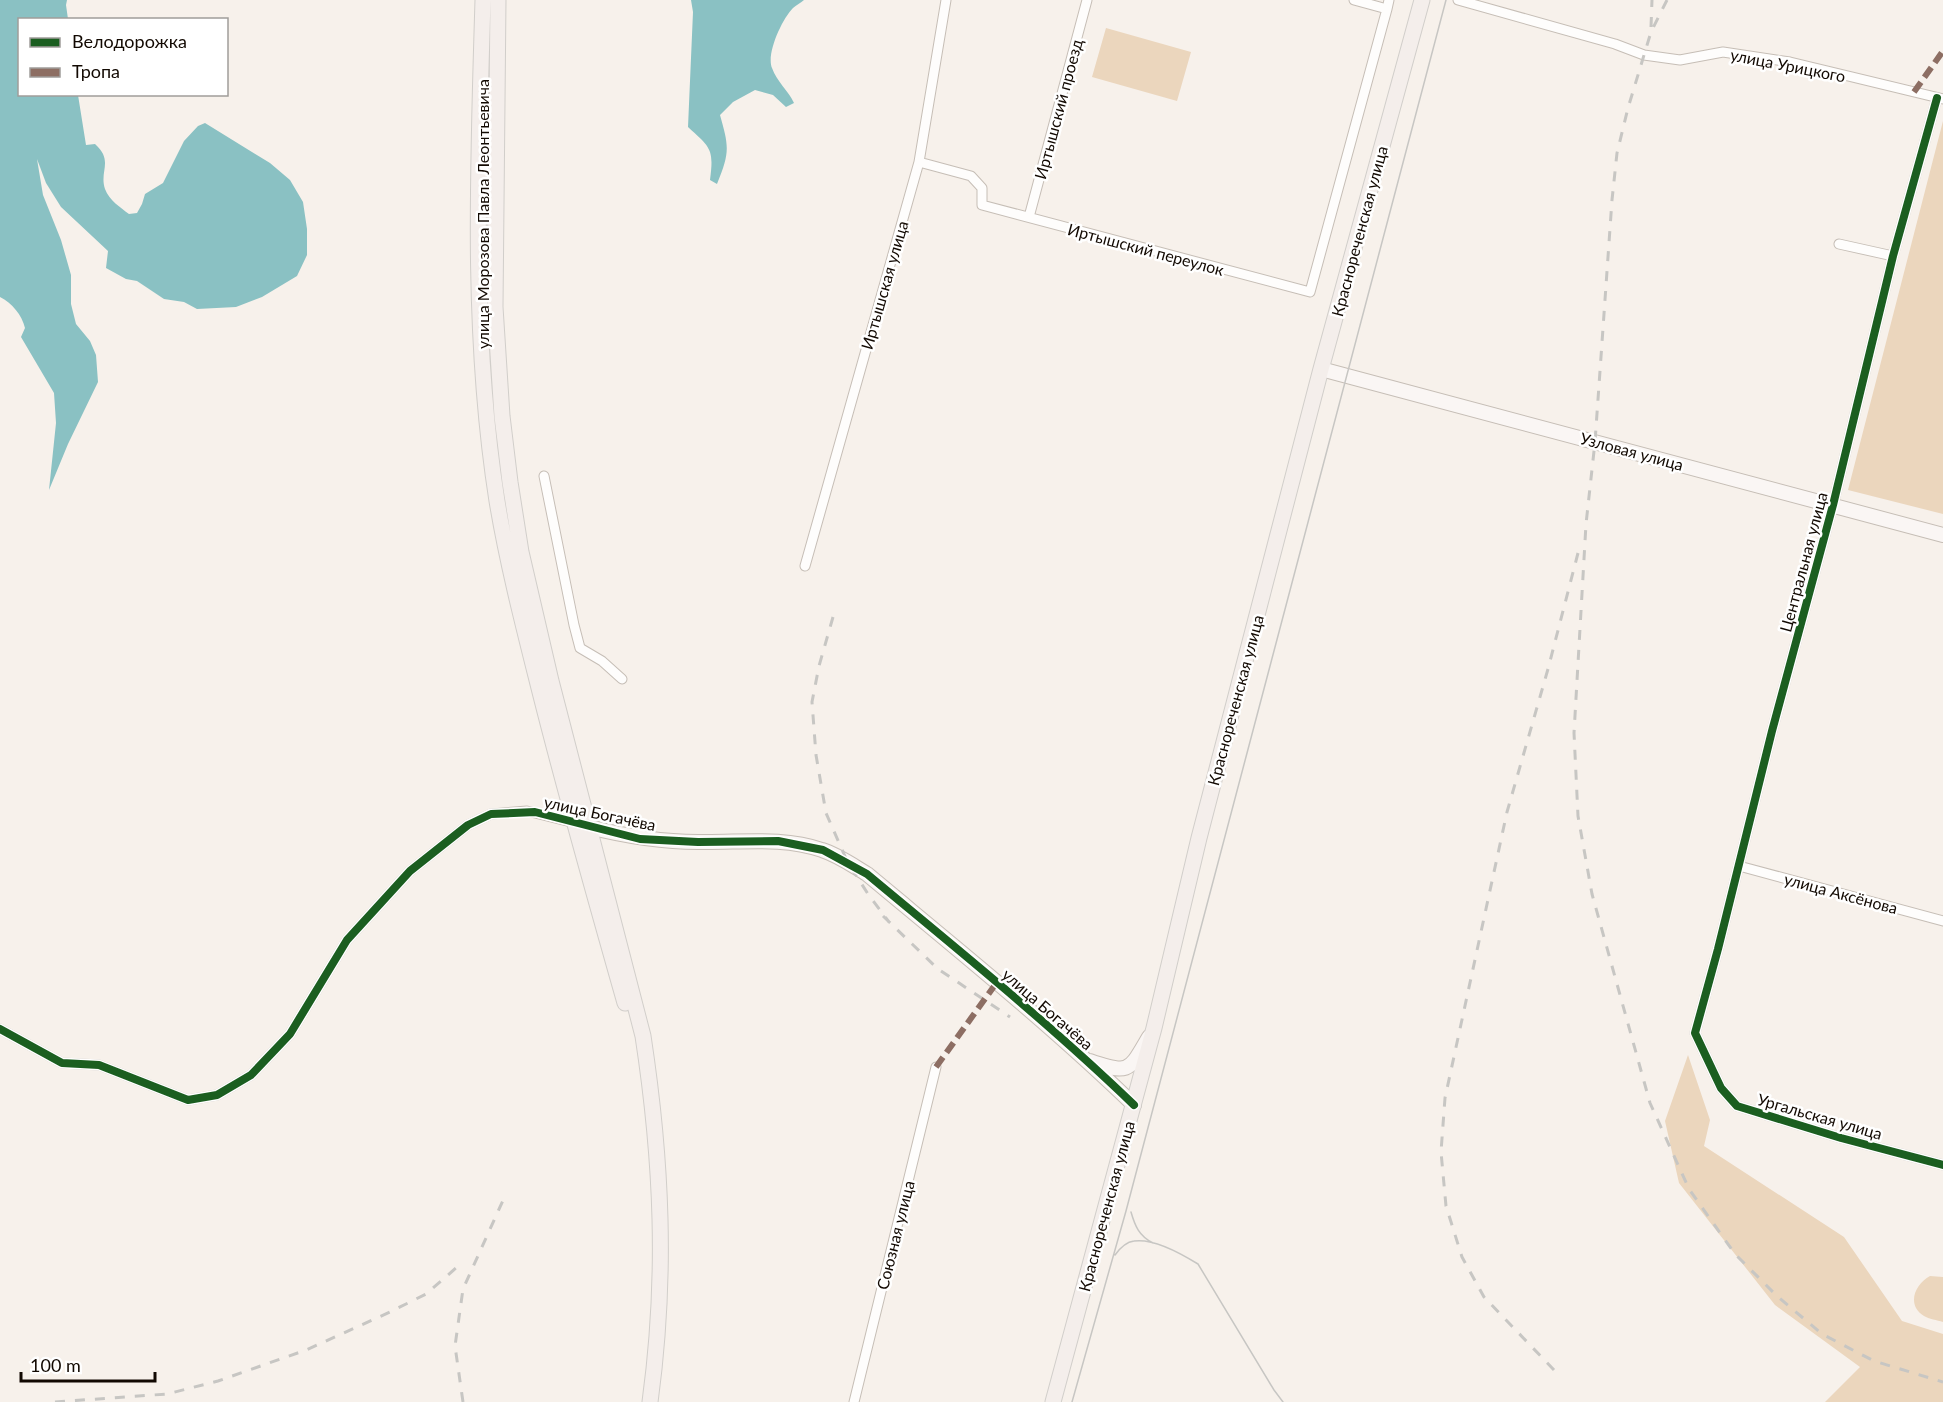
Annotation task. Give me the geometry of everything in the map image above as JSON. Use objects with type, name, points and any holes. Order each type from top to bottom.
[{"type":"main road","name":"улица Морозова Павла Леонтьевича","points":[[483,0],[479,183],[480,316],[491,456],[497,503],[516,596],[644,1036],[660,1173],[662,1262],[657,1349],[650,1402]]},
{"type":"main road","name":"улица Морозова Павла Леонтьевича","points":[[498,0],[495,307],[506,445],[521,552],[582,825]]},
{"type":"main road","name":"Краснореченская улица","points":[[1053,1402],[1154,1028],[1198,838],[1422,0]]},
{"type":"street","name":"Иртышская улица","points":[[805,566],[919,162],[946,0]]},
{"type":"street","name":"Иртышский проезд","points":[[1029,217],[1087,0]]},
{"type":"street","points":[[1353,0],[1388,4]]},
{"type":"street","name":"улица Урицкого","points":[[1458,0],[1615,44],[1644,55],[1680,60],[1724,52],[1790,62],[1940,98]]},
{"type":"street","name":"Иртышский переулок","points":[[919,162],[971,176],[982,188],[982,205],[1310,292],[1388,4]]},
{"type":"street","name":"Центральная улица","points":[[1695,1033],[1772,731],[1833,505],[1893,256],[1940,98]]},
{"type":"street","points":[[1839,244],[1893,256]]},
{"type":"street","name":"Узловая улица","points":[[1322,369],[1943,535]]},
{"type":"street","points":[[544,476],[580,648],[602,661],[622,679]]},
{"type":"street","name":"улица Богачёва","points":[[0,1029],[62,1063],[99,1065],[188,1100],[217,1095],[251,1075],[290,1034],[347,940],[410,871],[468,825],[491,814],[527,811],[640,838],[698,842],[778,841],[823,850],[867,874],[1008,991],[1086,1059],[1134,1105]]},
{"type":"street","name":"улица Аксёнова","points":[[1739,866],[1943,921]]},
{"type":"street","points":[[1086,1059],[1115,1069],[1127,1068],[1133,1064],[1154,1028]]},
{"type":"street","name":"Ургальская улица","points":[[1695,1033],[1721,1088],[1737,1106],[1841,1138],[1943,1165]]},
{"type":"street","name":"Союзная улица","points":[[854,1402],[936,1067]]},
{"type":"shaded area","points":[[1106,28],[1191,52],[1177,101],[1092,77]]},
{"type":"shaded area","points":[[1943,121],[1943,514],[1848,490]]},
{"type":"shaded area","points":[[1688,1055],[1710,1120],[1704,1146],[1844,1237],[1902,1321],[1943,1334],[1943,1402],[1825,1402],[1860,1367],[1775,1305],[1679,1183],[1665,1121]]},
{"type":"shaded area","points":[[1930,1276],[1943,1277],[1943,1322],[1924,1316],[1915,1306],[1917,1289]]},
{"type":"water","points":[[0,0],[67,0],[68,18],[18,18],[18,96],[78,96],[86,145],[95,144],[101,150],[105,161],[105,189],[112,200],[129,214],[137,213],[145,194],[163,183],[184,141],[198,126],[205,123],[270,163],[290,180],[303,202],[307,229],[307,255],[297,276],[262,297],[236,307],[197,309],[184,302],[164,299],[137,281],[126,279],[106,268],[108,251],[61,207],[46,183],[37,159],[43,195],[61,240],[71,275],[71,304],[76,324],[90,341],[96,355],[98,382],[49,490],[56,423],[54,393],[21,337],[25,328],[22,319],[12,306],[0,297]]},
{"type":"water","points":[[691,0],[804,0],[793,8],[784,20],[771,54],[774,73],[794,103],[786,107],[773,95],[755,90],[733,102],[720,115],[727,150],[717,184],[710,180],[711,155],[709,150],[688,127],[693,12]]},
{"type":"tram line","points":[[1072,1402],[1126,1211],[1446,0]]},
{"type":"tram line","points":[[1131,1212],[1138,1230],[1153,1243]]},
{"type":"tram line","points":[[1115,1255],[1128,1243],[1142,1241],[1168,1248],[1198,1264],[1283,1402]]},
{"type":"railway","points":[[1651,27],[1652,0]]},
{"type":"railway","points":[[1667,0],[1651,32],[1628,108],[1617,153],[1612,200],[1595,442],[1586,524],[1574,733],[1578,816],[1592,894],[1650,1103],[1689,1189],[1735,1254],[1777,1296],[1822,1334],[1874,1361],[1943,1382]]},
{"type":"railway","points":[[1554,1370],[1484,1297],[1462,1257],[1446,1206],[1441,1152],[1445,1098],[1507,812],[1578,553]]},
{"type":"railway","points":[[833,617],[819,666],[812,702],[816,755],[826,813],[847,861],[889,922]]},
{"type":"railway","points":[[883,916],[938,969],[1010,1017]]},
{"type":"railway","points":[[463,1402],[455,1346],[463,1289],[505,1196]]},
{"type":"railway","points":[[55,1402],[167,1394],[218,1381],[306,1350],[390,1312],[426,1294],[456,1268]]},
{"type":"marked path","points":[[1914,92],[1943,51]]},
{"type":"marked path","points":[[936,1067],[997,982]]},
{"type":"cycle path","points":[[1937,98],[1893,256],[1833,505],[1772,731],[1695,1033],[1721,1088],[1737,1106],[1841,1138],[1943,1165]]},
{"type":"cycle path","points":[[0,1029],[62,1063],[99,1065],[188,1100],[217,1095],[251,1075],[290,1034],[347,940],[410,871],[468,825],[491,814],[535,812],[640,839],[698,842],[778,841],[823,850],[867,874],[969,958],[1134,1105]]}]
